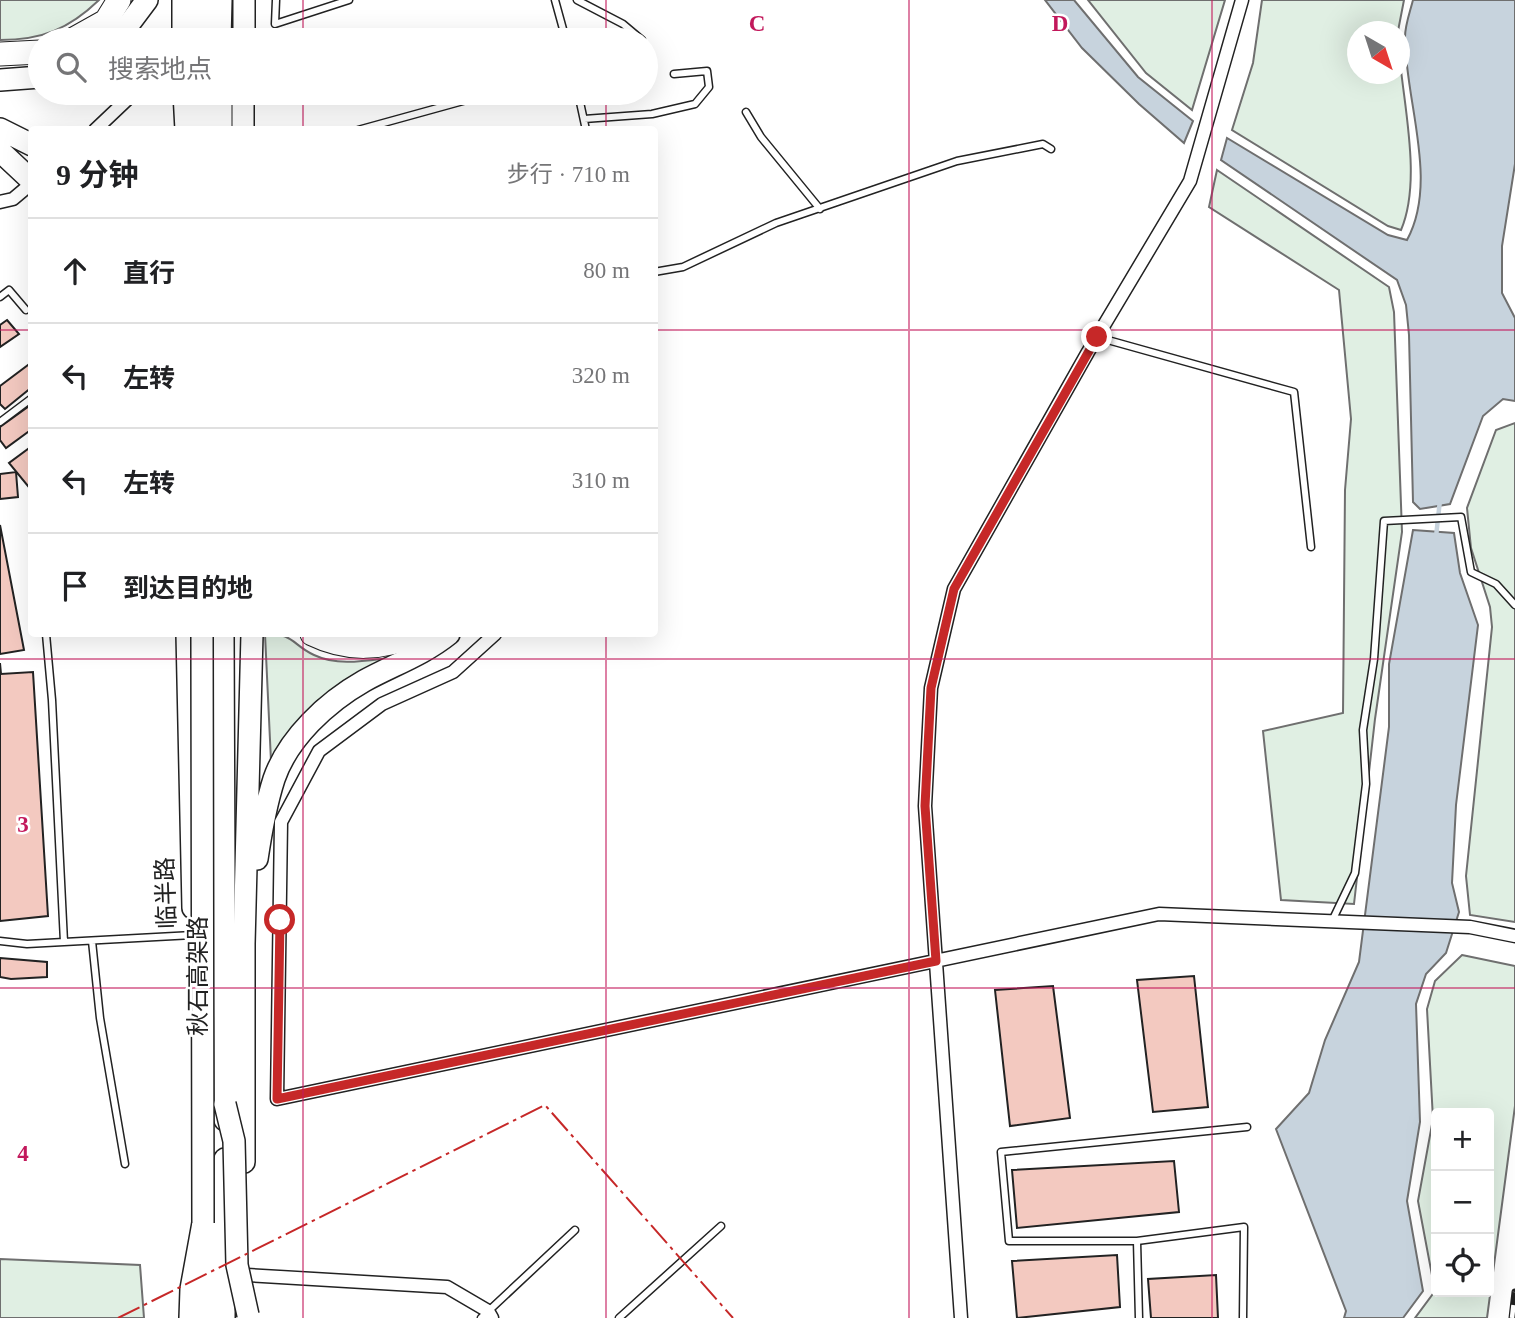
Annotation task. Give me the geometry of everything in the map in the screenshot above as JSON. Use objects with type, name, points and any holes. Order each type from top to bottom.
[{"type":"highway","points":[[92,28],[106,20],[119,0]]},
{"type":"highway","points":[[0,54],[28,53]]},
{"type":"highway","points":[[319,637],[351,648],[363,648],[399,642],[412,637]]},
{"type":"main road","points":[[126,28],[147,0]]},
{"type":"main road","points":[[183,0],[183,28]]},
{"type":"main road","points":[[201,0],[202,28]]},
{"type":"main road","points":[[220,28],[221,0]]},
{"type":"main road","points":[[244,0],[244,28]]},
{"type":"main road","points":[[0,80],[28,78]]},
{"type":"main road","points":[[185,105],[186,126]]},
{"type":"main road","points":[[203,105],[203,126]]},
{"type":"main road","points":[[221,105],[221,126]]},
{"type":"main road","points":[[243,105],[243,126]]},
{"type":"main road","points":[[0,129],[28,143]]},
{"type":"main road","points":[[0,149],[28,165]]},
{"type":"main road","points":[[0,149],[28,178]]},
{"type":"main road","name":"临半路","points":[[187,637],[193,935],[209,1318]]},
{"type":"main road","name":"秋石高架路","points":[[202,637],[203,1318]]},
{"type":"main road","name":"秋石高架路","points":[[223,637],[224,1318]]},
{"type":"main road","points":[[247,1318],[244,944],[252,637]]},
{"type":"main road","points":[[244,944],[261,836],[275,778],[288,752],[313,720],[338,697],[415,657],[445,637]]},
{"type":"main road","points":[[225,1104],[234,1141],[237,1265],[247,1318]]},
{"type":"main road","points":[[190,1318],[191,1289],[203,1223]]},
{"type":"street","points":[[961,1318],[925,806],[931,688],[954,589],[1097,337],[1190,181],[1242,0]]},
{"type":"street","points":[[99,126],[121,105]]},
{"type":"street","points":[[0,209],[6,200],[28,185]]},
{"type":"street","points":[[492,637],[453,673],[382,704],[319,751],[281,821],[277,1099],[1160,915],[1470,927],[1515,936]]},
{"type":"street","points":[[247,1275],[447,1287],[487,1316]]},
{"type":"lane","points":[[276,0],[275,24],[349,0]]},
{"type":"lane","points":[[555,0],[563,28]]},
{"type":"lane","points":[[578,0],[628,28]]},
{"type":"lane","points":[[584,120],[652,114],[695,104],[709,87],[707,71],[674,74]]},
{"type":"lane","points":[[372,126],[449,105]]},
{"type":"lane","points":[[581,105],[585,126]]},
{"type":"lane","points":[[746,111],[761,137],[820,209]]},
{"type":"lane","points":[[658,271],[683,267],[776,223],[957,161],[1043,144],[1051,149]]},
{"type":"lane","points":[[0,298],[9,290],[26,310]]},
{"type":"lane","points":[[1097,337],[1294,392],[1311,547]]},
{"type":"lane","points":[[1,420],[28,401]]},
{"type":"lane","points":[[1331,923],[1355,873],[1366,784],[1363,730],[1374,659],[1384,521],[1461,517],[1471,572],[1496,584],[1515,605]]},
{"type":"lane","points":[[46,637],[64,942]]},
{"type":"lane","points":[[0,941],[27,944],[193,935]]},
{"type":"lane","points":[[92,941],[100,1018],[125,1164]]},
{"type":"lane","points":[[1242,1318],[1244,1227],[1138,1241],[1009,1241],[1001,1152],[1247,1126]]},
{"type":"lane","points":[[619,1318],[721,1226]]},
{"type":"lane","points":[[487,1316],[575,1230]]},
{"type":"lane","points":[[1138,1241],[1139,1318]]},
{"type":"green space","points":[[0,0],[99,0],[60,28],[28,28],[28,38],[0,40]]},
{"type":"green space","points":[[1088,0],[1225,0],[1192,110],[1146,73]]},
{"type":"green space","points":[[1262,0],[1404,0],[1400,21],[1347,21],[1347,84],[1403,84],[1411,169],[1407,211],[1401,230],[1388,226],[1232,130],[1253,63]]},
{"type":"green space","points":[[1217,170],[1389,287],[1394,312],[1402,532],[1375,719],[1354,904],[1281,900],[1263,731],[1343,713],[1345,490],[1351,419],[1339,290],[1209,207]]},
{"type":"green space","points":[[1515,423],[1515,922],[1470,915],[1466,876],[1492,627],[1490,607],[1471,548],[1467,508],[1496,430]]},
{"type":"green space","points":[[265,637],[285,637],[314,655],[332,661],[389,658],[317,701],[285,737],[271,761]]},
{"type":"green space","points":[[1462,955],[1515,966],[1515,1106],[1494,1265],[1494,1108],[1432,1108],[1427,1009],[1435,981]]},
{"type":"green space","points":[[1431,1130],[1431,1270],[1418,1201]]},
{"type":"green space","points":[[0,1259],[140,1265],[144,1318],[0,1318]]},
{"type":"green space","points":[[1431,1296],[1490,1297],[1487,1318],[1415,1318]]},
{"type":"shaded area","points":[[1045,0],[1074,0],[1138,77],[1193,121],[1184,143],[1139,104],[1082,48]]},
{"type":"shaded area","points":[[1413,0],[1515,0],[1515,164],[1502,246],[1502,293],[1515,318],[1515,401],[1503,399],[1483,416],[1450,504],[1420,509],[1413,502],[1406,305],[1397,280],[1221,160],[1227,138],[1388,235],[1407,240],[1416,217],[1420,192],[1418,140],[1409,84],[1410,21],[1408,21]]},
{"type":"shaded area","points":[[1413,530],[1454,533],[1460,573],[1478,625],[1456,805],[1452,883],[1459,912],[1446,953],[1426,974],[1416,1004],[1420,1122],[1407,1201],[1423,1291],[1403,1318],[1344,1318],[1346,1311],[1276,1129],[1309,1093],[1325,1040],[1359,962],[1389,727],[1389,664]]},
{"type":"building","points":[[7,320],[19,334],[0,347],[0,325]]},
{"type":"building","points":[[28,365],[28,390],[5,409],[0,404],[0,386]]},
{"type":"building","points":[[28,407],[28,432],[6,448],[0,440],[0,427]]},
{"type":"building","points":[[28,449],[28,486],[9,463]]},
{"type":"building","points":[[16,472],[18,497],[0,499],[0,474]]},
{"type":"building","points":[[0,525],[24,650],[0,654]]},
{"type":"building","points":[[0,663],[1,674],[33,672],[48,916],[0,921]]},
{"type":"building","points":[[0,958],[47,962],[47,977],[0,977]]},
{"type":"building","points":[[1194,976],[1208,1107],[1153,1112],[1137,980]]},
{"type":"building","points":[[1053,986],[1070,1118],[1010,1126],[995,990]]},
{"type":"building","points":[[1174,1161],[1179,1212],[1017,1228],[1012,1170]]},
{"type":"building","points":[[1117,1255],[1120,1307],[1017,1318],[1012,1261]]},
{"type":"building","points":[[1216,1275],[1218,1318],[1151,1318],[1148,1279]]},
{"type":"waterway","points":[[1436,537],[1440,500]]},
{"type":"railway","points":[[1512,1318],[1515,1292]]},
{"type":"power","points":[[118,1318],[545,1105],[733,1318]]},
{"type":"route","points":[[280,920],[277,1099],[936,961],[925,806],[931,688],[954,589],[1097,337]]}]
